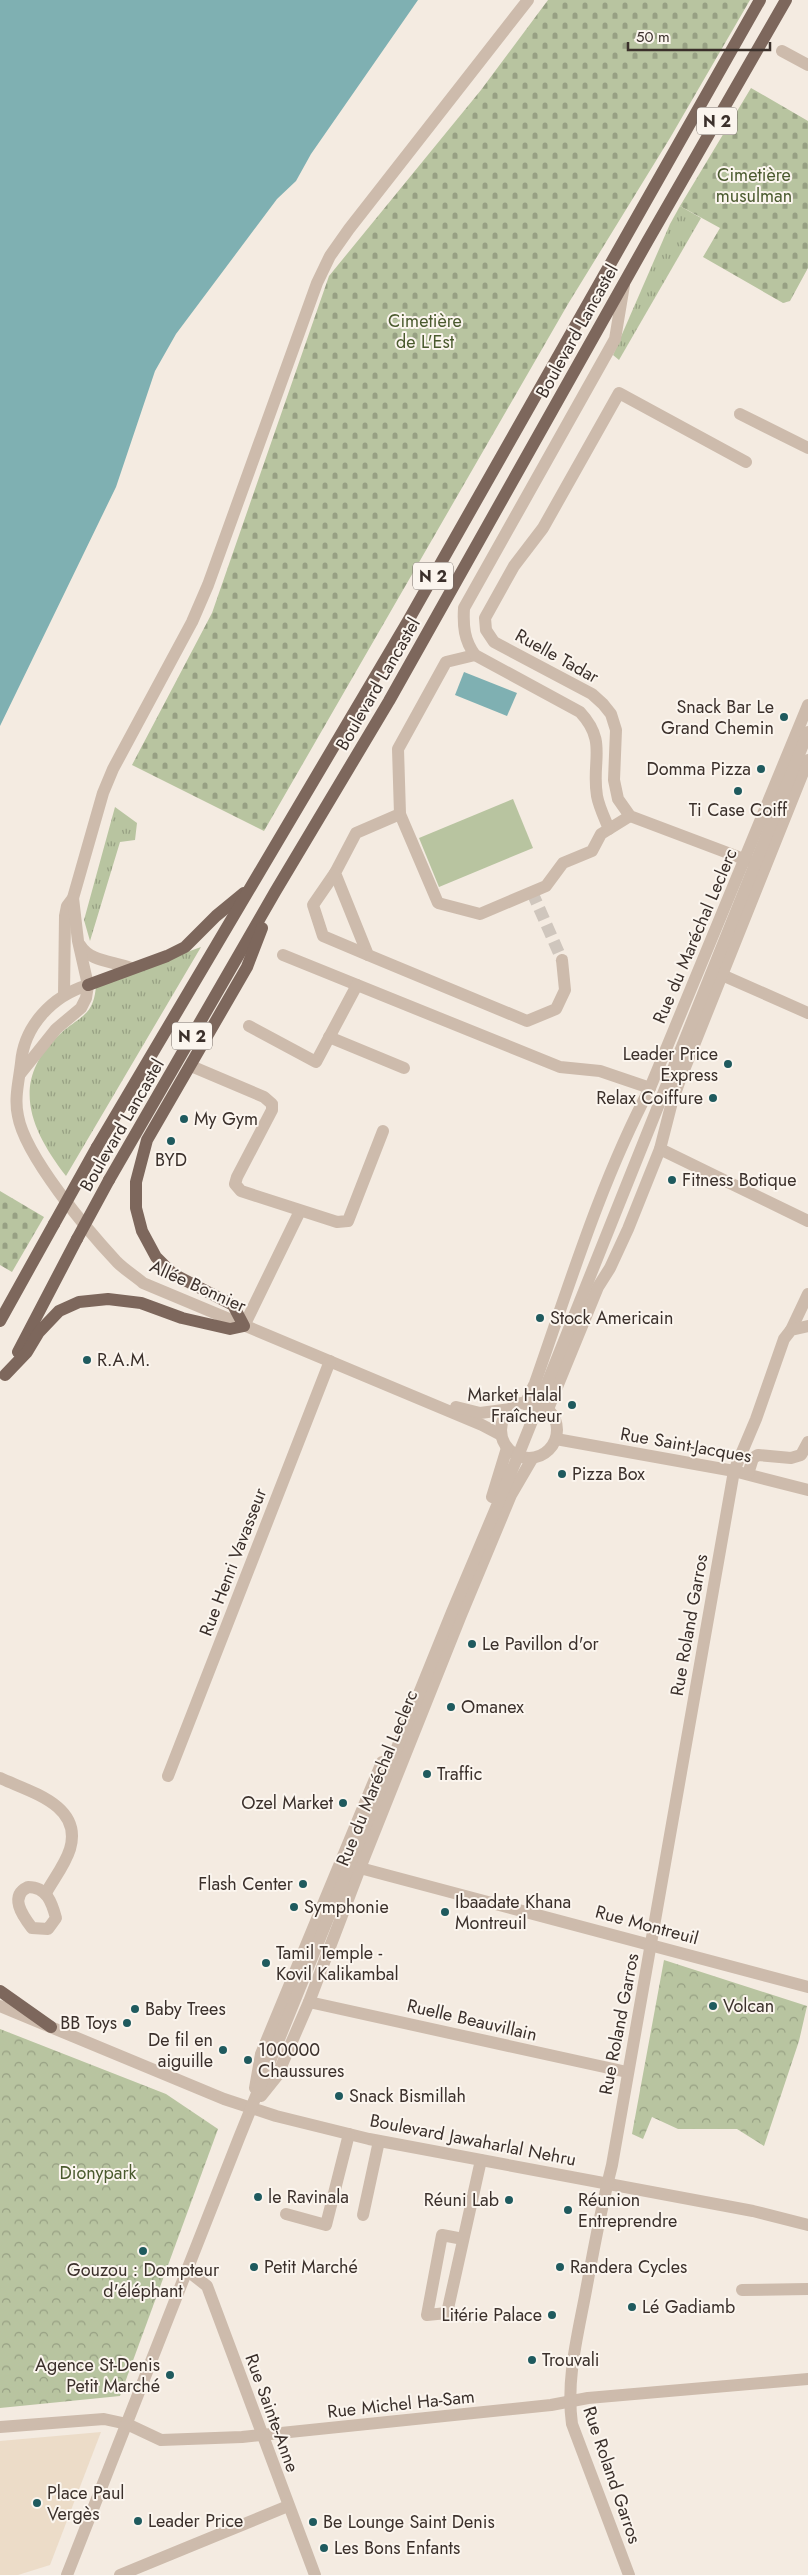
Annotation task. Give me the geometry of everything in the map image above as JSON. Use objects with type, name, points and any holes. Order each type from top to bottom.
[{"type":"main road","name":"N 2","points":[[0,1321],[97,1147],[418,604],[760,0]]},
{"type":"main road","name":"Boulevard Lancastel","points":[[3,1380],[109,1180],[275,892],[390,702],[625,282],[786,0]]},
{"type":"main road","points":[[88,985],[167,956],[184,947],[216,916],[252,886]]},
{"type":"main road","points":[[3,1380],[27,1352],[39,1332],[60,1311],[79,1302],[108,1298],[141,1303],[182,1318],[230,1329],[244,1326],[233,1305],[173,1274],[156,1257],[142,1231],[136,1208],[136,1182],[147,1140],[247,968],[275,892]]},
{"type":"main road","points":[[0,1991],[51,2027]]},
{"type":"street","points":[[88,985],[64,995],[65,916],[67,906],[73,898],[103,793],[113,768],[192,622],[208,586],[316,284],[330,256],[528,0]]},
{"type":"street","points":[[782,51],[808,65]]},
{"type":"street","points":[[609,829],[597,798],[595,770],[598,746],[589,722],[580,712],[475,655],[468,645],[463,627],[464,608],[615,339],[625,282]]},
{"type":"street","name":"Ruelle Tadar","points":[[630,816],[618,799],[614,780],[616,730],[607,709],[592,694],[494,642],[486,630],[485,618],[514,566],[543,528],[619,393],[746,462]]},
{"type":"street","points":[[740,414],[808,448]]},
{"type":"street","points":[[475,655],[446,662],[398,749],[400,814],[438,903],[480,914],[546,886],[563,863],[592,851],[601,834],[630,816],[755,864]]},
{"type":"street","name":"Rue du Maréchal Leclerc","points":[[67,2575],[251,2108],[452,1612],[518,1456],[598,1287],[610,1268],[660,1150],[672,1102],[722,975],[755,864],[808,705]]},
{"type":"street","name":"Rue du Maréchal Leclerc","points":[[543,1406],[808,732]]},
{"type":"street","name":"Rue du Maréchal Leclerc","points":[[525,1404],[535,1383],[594,1216],[629,1129],[755,864],[808,760]]},
{"type":"street","points":[[400,814],[356,833],[335,873],[313,905],[323,936],[527,1021],[556,1009],[565,990],[562,960]]},
{"type":"street","points":[[335,873],[368,955]]},
{"type":"street","points":[[20,1074],[46,1039],[81,1008],[88,985],[78,941],[73,898]]},
{"type":"street","points":[[78,941],[84,952],[95,958],[131,968]]},
{"type":"street","points":[[283,955],[560,1067],[600,1071],[650,1088]]},
{"type":"street","points":[[722,975],[808,1013]]},
{"type":"street","points":[[249,1026],[316,1062],[357,985]]},
{"type":"street","name":"Allée Bonnier","points":[[64,995],[33,1024],[25,1040],[17,1115],[27,1143],[59,1191],[118,1263],[143,1283],[482,1424],[501,1435]]},
{"type":"street","points":[[329,1037],[404,1068]]},
{"type":"street","points":[[190,1066],[264,1097],[272,1104],[272,1110],[235,1184],[241,1191],[300,1211],[337,1222],[348,1221],[383,1131]]},
{"type":"street","points":[[660,1150],[808,1221]]},
{"type":"street","points":[[244,1326],[300,1211]]},
{"type":"street","name":"Rue Roland Garros","points":[[629,2575],[572,2424],[569,2402],[571,2366],[652,1944],[652,1926],[734,1470],[756,1419],[784,1339],[791,1330],[808,1294]]},
{"type":"street","points":[[791,1330],[808,1326]]},
{"type":"street","name":"Rue Henri Vavasseur","points":[[168,1776],[330,1362]]},
{"type":"street","name":"Allée Bonnier","points":[[417,1398],[480,1412],[512,1410]]},
{"type":"street","points":[[532,1459],[518,1456],[507,1448],[501,1435],[503,1423],[517,1404],[543,1406],[556,1422],[556,1440]]},
{"type":"street","name":"Rue du Maréchal Leclerc","points":[[251,2108],[277,2076],[309,2002],[360,1868],[504,1512],[532,1459],[547,1451],[556,1440]]},
{"type":"street","name":"Rue Saint-Jacques","points":[[556,1440],[734,1470],[808,1490]]},
{"type":"street","points":[[748,1474],[753,1458],[758,1455],[792,1458],[801,1455],[808,1442]]},
{"type":"street","name":"Rue du Maréchal Leclerc","points":[[251,2108],[261,2054],[492,1497],[507,1448]]},
{"type":"street","points":[[0,1778],[56,1804],[67,1818],[71,1832],[70,1848],[46,1893]]},
{"type":"street","name":"Rue Montreuil","points":[[360,1868],[652,1944],[808,1987]]},
{"type":"street","name":"Ruelle Beauvillain","points":[[309,2002],[627,2072]]},
{"type":"street","name":"Boulevard Jawaharlal Nehru","points":[[0,2006],[98,2048],[251,2108],[379,2141],[753,2211],[808,2226]]},
{"type":"street","points":[[286,2214],[326,2225],[349,2134]]},
{"type":"street","points":[[362,2215],[379,2141]]},
{"type":"street","points":[[463,2239],[442,2235],[427,2315],[447,2313],[481,2160]]},
{"type":"street","name":"Rue Sainte-Anne","points":[[188,2271],[207,2286],[261,2436],[315,2575]]},
{"type":"street","points":[[742,2290],[808,2289]]},
{"type":"street","name":"Rue Michel Ha-Sam","points":[[0,2427],[104,2419],[126,2424],[162,2440],[261,2436],[569,2402],[588,2398],[808,2379]]},
{"type":"street","points":[[120,2575],[288,2506]]},
{"type":"green space","name":"Cimetière de L'Est","points":[[548,0],[750,0],[670,138],[568,304],[264,831],[132,765],[212,613],[329,276],[481,90]]},
{"type":"green space","name":"Cimetière musulman","points":[[751,88],[808,121],[808,268],[790,301],[783,303],[703,257],[720,228],[680,206]]},
{"type":"green space","points":[[680,206],[701,218],[619,360],[613,355],[670,224]]},
{"type":"green space","points":[[513,799],[533,848],[439,887],[419,838]]},
{"type":"green space","points":[[115,807],[137,823],[135,840],[120,842],[90,941],[84,920]]},
{"type":"green space","points":[[201,947],[66,1176],[43,1141],[30,1105],[30,1087],[34,1069],[44,1052],[60,1034],[89,1010],[95,996],[96,985]]},
{"type":"green space","points":[[0,1191],[44,1217],[12,1272],[0,1265]]},
{"type":"green space","points":[[664,1960],[807,2006],[799,2041],[764,2146],[737,2129],[678,2129],[652,2117],[643,2139],[632,2134]]},
{"type":"green space","name":"Dionypark","points":[[0,2029],[166,2094],[218,2129],[120,2396],[0,2408]]},
{"type":"shaded area","name":"Place Paul Vergès","points":[[101,2432],[50,2565],[18,2575],[0,2575],[0,2441]]},
{"type":"water","points":[[0,0],[418,0],[311,154],[296,181],[277,199],[176,334],[155,371],[116,487],[0,726]]},
{"type":"water","points":[[464,672],[517,693],[507,716],[455,695]]},
{"type":"tunnel","points":[[532,892],[562,960]]},
{"type":"place","name":"Snack Bar Le Grand Chemin","points":[[784,717]]},
{"type":"place","name":"Domma Pizza","points":[[761,769]]},
{"type":"place","name":"Ti Case Coiff","points":[[738,791]]},
{"type":"place","name":"Leader Price Express","points":[[728,1064]]},
{"type":"place","name":"Relax Coiffure","points":[[713,1098]]},
{"type":"place","name":"My Gym","points":[[184,1119]]},
{"type":"place","name":"BYD","points":[[171,1141]]},
{"type":"place","name":"Fitness Botique","points":[[672,1180]]},
{"type":"place","name":"Stock Americain","points":[[540,1318]]},
{"type":"place","name":"R.A.M.","points":[[87,1360]]},
{"type":"place","name":"Market Halal Fraîcheur","points":[[572,1405]]},
{"type":"place","name":"Pizza Box","points":[[562,1474]]},
{"type":"place","name":"Le Pavillon d'or","points":[[472,1644]]},
{"type":"place","name":"Omanex","points":[[451,1707]]},
{"type":"place","name":"Traffic","points":[[427,1774]]},
{"type":"place","name":"Ozel Market","points":[[343,1803]]},
{"type":"place","name":"Flash Center","points":[[303,1884]]},
{"type":"place","name":"Symphonie","points":[[294,1907]]},
{"type":"place","name":"Ibaadate Khana Montreuil","points":[[445,1912]]},
{"type":"place","name":"Tamil Temple - Kovil Kalikambal","points":[[266,1963]]},
{"type":"place","name":"Volcan","points":[[713,2006]]},
{"type":"place","name":"Baby Trees","points":[[135,2009]]},
{"type":"place","name":"BB Toys","points":[[127,2023]]},
{"type":"place","name":"De fil en aiguille","points":[[223,2050]]},
{"type":"place","name":"100000 Chaussures","points":[[248,2060]]},
{"type":"place","name":"Snack Bismillah","points":[[339,2096]]},
{"type":"place","name":"le Ravinala","points":[[258,2197]]},
{"type":"place","name":"Réuni Lab","points":[[509,2200]]},
{"type":"place","name":"Réunion Entreprendre","points":[[568,2210]]},
{"type":"place","name":"Gouzou : Dompteur d'éléphant","points":[[143,2251]]},
{"type":"place","name":"Petit Marché","points":[[254,2267]]},
{"type":"place","name":"Randera Cycles","points":[[560,2267]]},
{"type":"place","name":"Lé Gadiamb","points":[[632,2307]]},
{"type":"place","name":"Litérie Palace","points":[[552,2315]]},
{"type":"place","name":"Trouvali","points":[[532,2360]]},
{"type":"place","name":"Agence St-Denis Petit Marché","points":[[170,2375]]},
{"type":"place","name":"Place Paul Vergès","points":[[37,2503]]},
{"type":"place","name":"Leader Price","points":[[138,2521]]},
{"type":"place","name":"Be Lounge Saint Denis","points":[[313,2522]]},
{"type":"place","name":"Les Bons Enfants","points":[[324,2548]]}]
